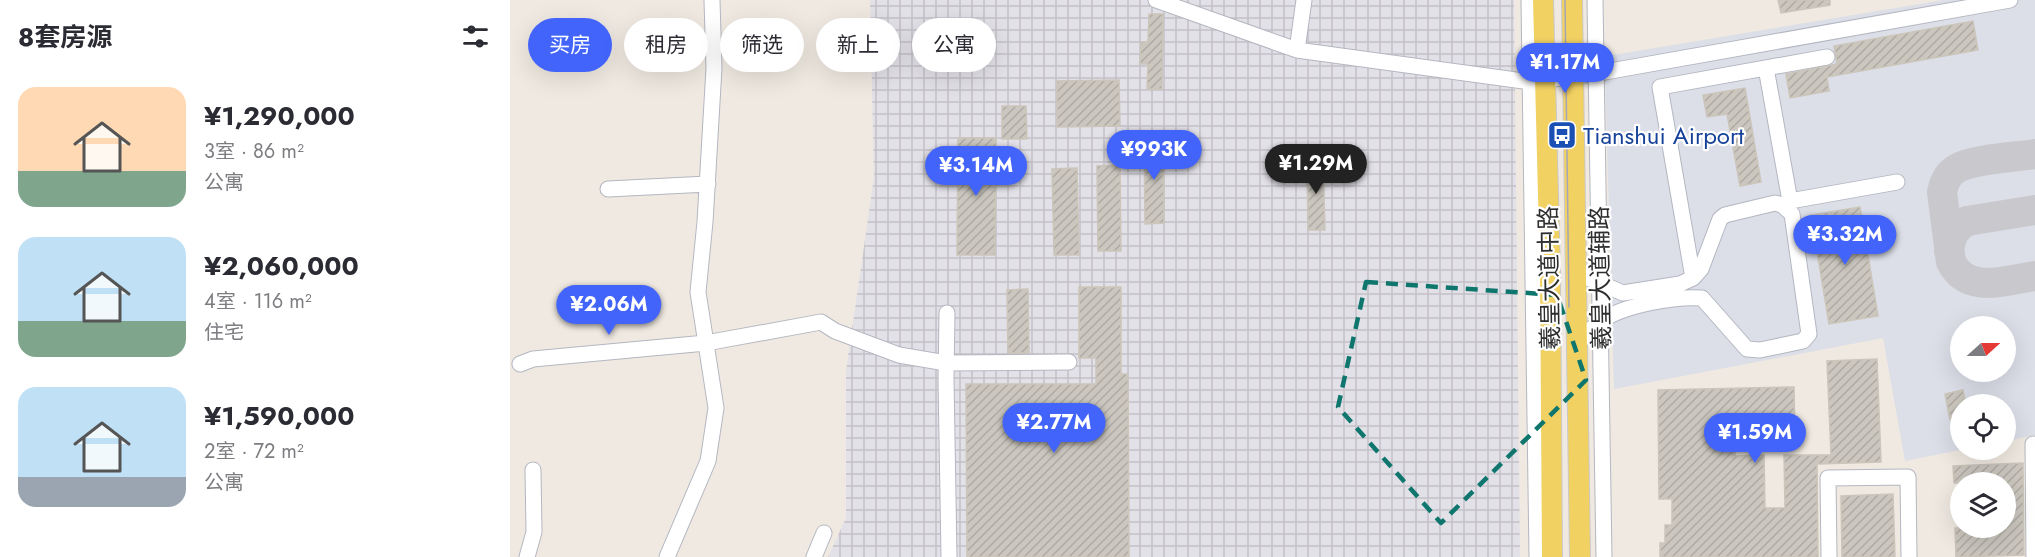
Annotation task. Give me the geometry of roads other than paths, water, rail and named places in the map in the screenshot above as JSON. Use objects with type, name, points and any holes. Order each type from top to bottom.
[{"type":"main road","name":"羲皇大道中路","points":[[1544,0],[1538,82],[1550,273],[1552,557]]},
{"type":"main road","name":"羲皇大道中路","points":[[1572,0],[1580,557]]},
{"type":"street","points":[[667,557],[708,461],[716,408],[698,292],[708,184],[714,68],[712,0]]},
{"type":"street","points":[[1156,0],[1297,50],[1538,82],[2010,0]]},
{"type":"street","points":[[1297,50],[1304,0]]},
{"type":"street","points":[[1529,0],[1538,82],[1538,557]]},
{"type":"street","name":"羲皇大道辅路","points":[[1595,0],[1604,557]]},
{"type":"street","points":[[1693,278],[1660,87],[1827,57]]},
{"type":"street","points":[[1577,344],[1600,321],[1625,308],[1690,297],[1702,298],[1747,349],[1760,350],[1803,340],[1809,334],[1786,206],[1766,68]]},
{"type":"street","points":[[1576,273],[1623,293],[1680,284],[1693,278],[1701,269],[1720,219],[1725,215],[1786,206],[1896,182]]},
{"type":"street","points":[[608,189],[708,184]]},
{"type":"street","points":[[947,312],[949,557]]},
{"type":"street","points":[[520,364],[533,359],[706,343],[821,322],[835,331],[899,355],[946,363],[1069,362]]},
{"type":"street","points":[[2033,444],[2034,557]]},
{"type":"street","points":[[527,557],[534,532],[534,470]]},
{"type":"street","points":[[1829,557],[1828,478],[1908,477],[1909,557]]},
{"type":"street","points":[[814,557],[824,533]]},
{"type":"tram line","points":[[1565,0],[1569,307]]},
{"type":"place","name":"Tianshui Airport","points":[[1562,135]]}]
